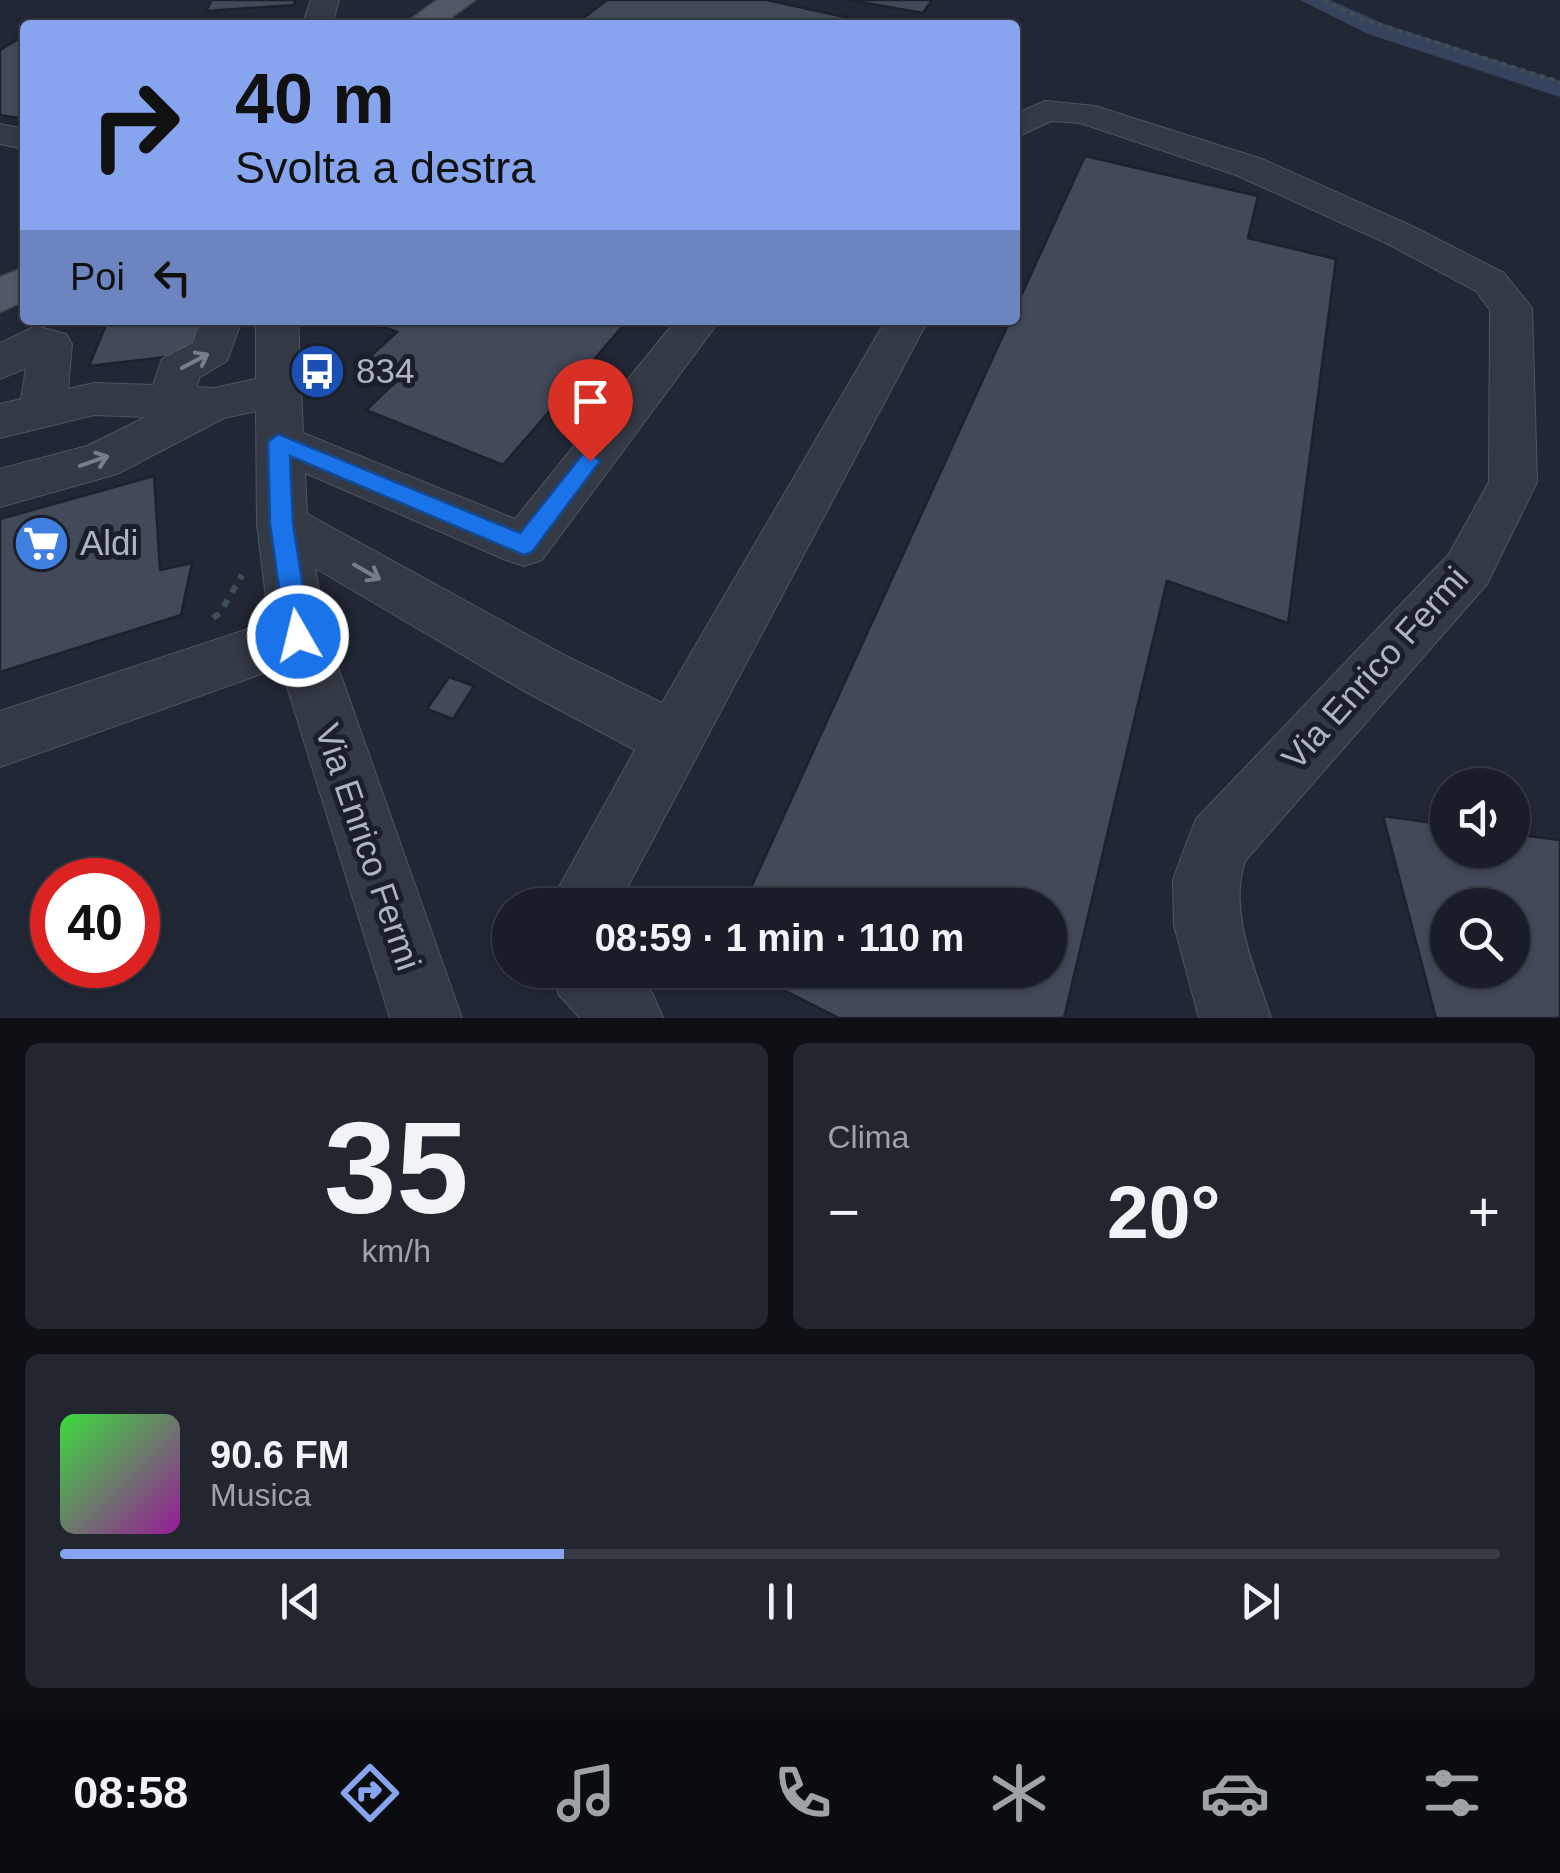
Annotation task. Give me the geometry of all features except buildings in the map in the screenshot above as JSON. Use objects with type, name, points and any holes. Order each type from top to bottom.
[{"type":"main road","points":[[431,20],[459,0]]},
{"type":"main road","points":[[434,20],[482,0]]},
{"type":"street","name":"Via Enrico Fermi","points":[[1020,125],[1045,111],[1083,113],[1249,167],[1400,235],[1490,282],[1511,308],[1513,482],[1468,569],[1219,842],[1206,880],[1208,925],[1235,1018]]},
{"type":"street","points":[[21,416],[51,344],[81,325]]},
{"type":"street","points":[[193,403],[178,370],[212,352],[220,325]]},
{"type":"street","name":"Via Enrico Fermi","points":[[277,325],[278,442],[267,542],[426,1018]]},
{"type":"street","points":[[278,442],[524,545],[695,325]]},
{"type":"street","points":[[591,888],[904,325]]},
{"type":"street","points":[[0,364],[36,340],[51,344]]},
{"type":"street","points":[[21,416],[94,399],[193,403],[278,390]]},
{"type":"street","points":[[0,488],[100,461],[193,403]]},
{"type":"street","points":[[267,542],[674,739]]},
{"type":"street","points":[[0,739],[298,636]]},
{"type":"street","points":[[600,988],[627,1018]]},
{"type":"path","points":[[1323,0],[1362,18],[1560,82]]},
{"type":"path","points":[[206,623],[220,612],[267,542]]},
{"type":"waterway","points":[[1311,0],[1376,29],[1560,89]]},
{"type":"place","name":"834","points":[[317,371]]},
{"type":"place","name":"Aldi","points":[[41,543]]},
{"type":"route","points":[[298,636],[282,524],[278,442],[524,545],[590,461]]}]
